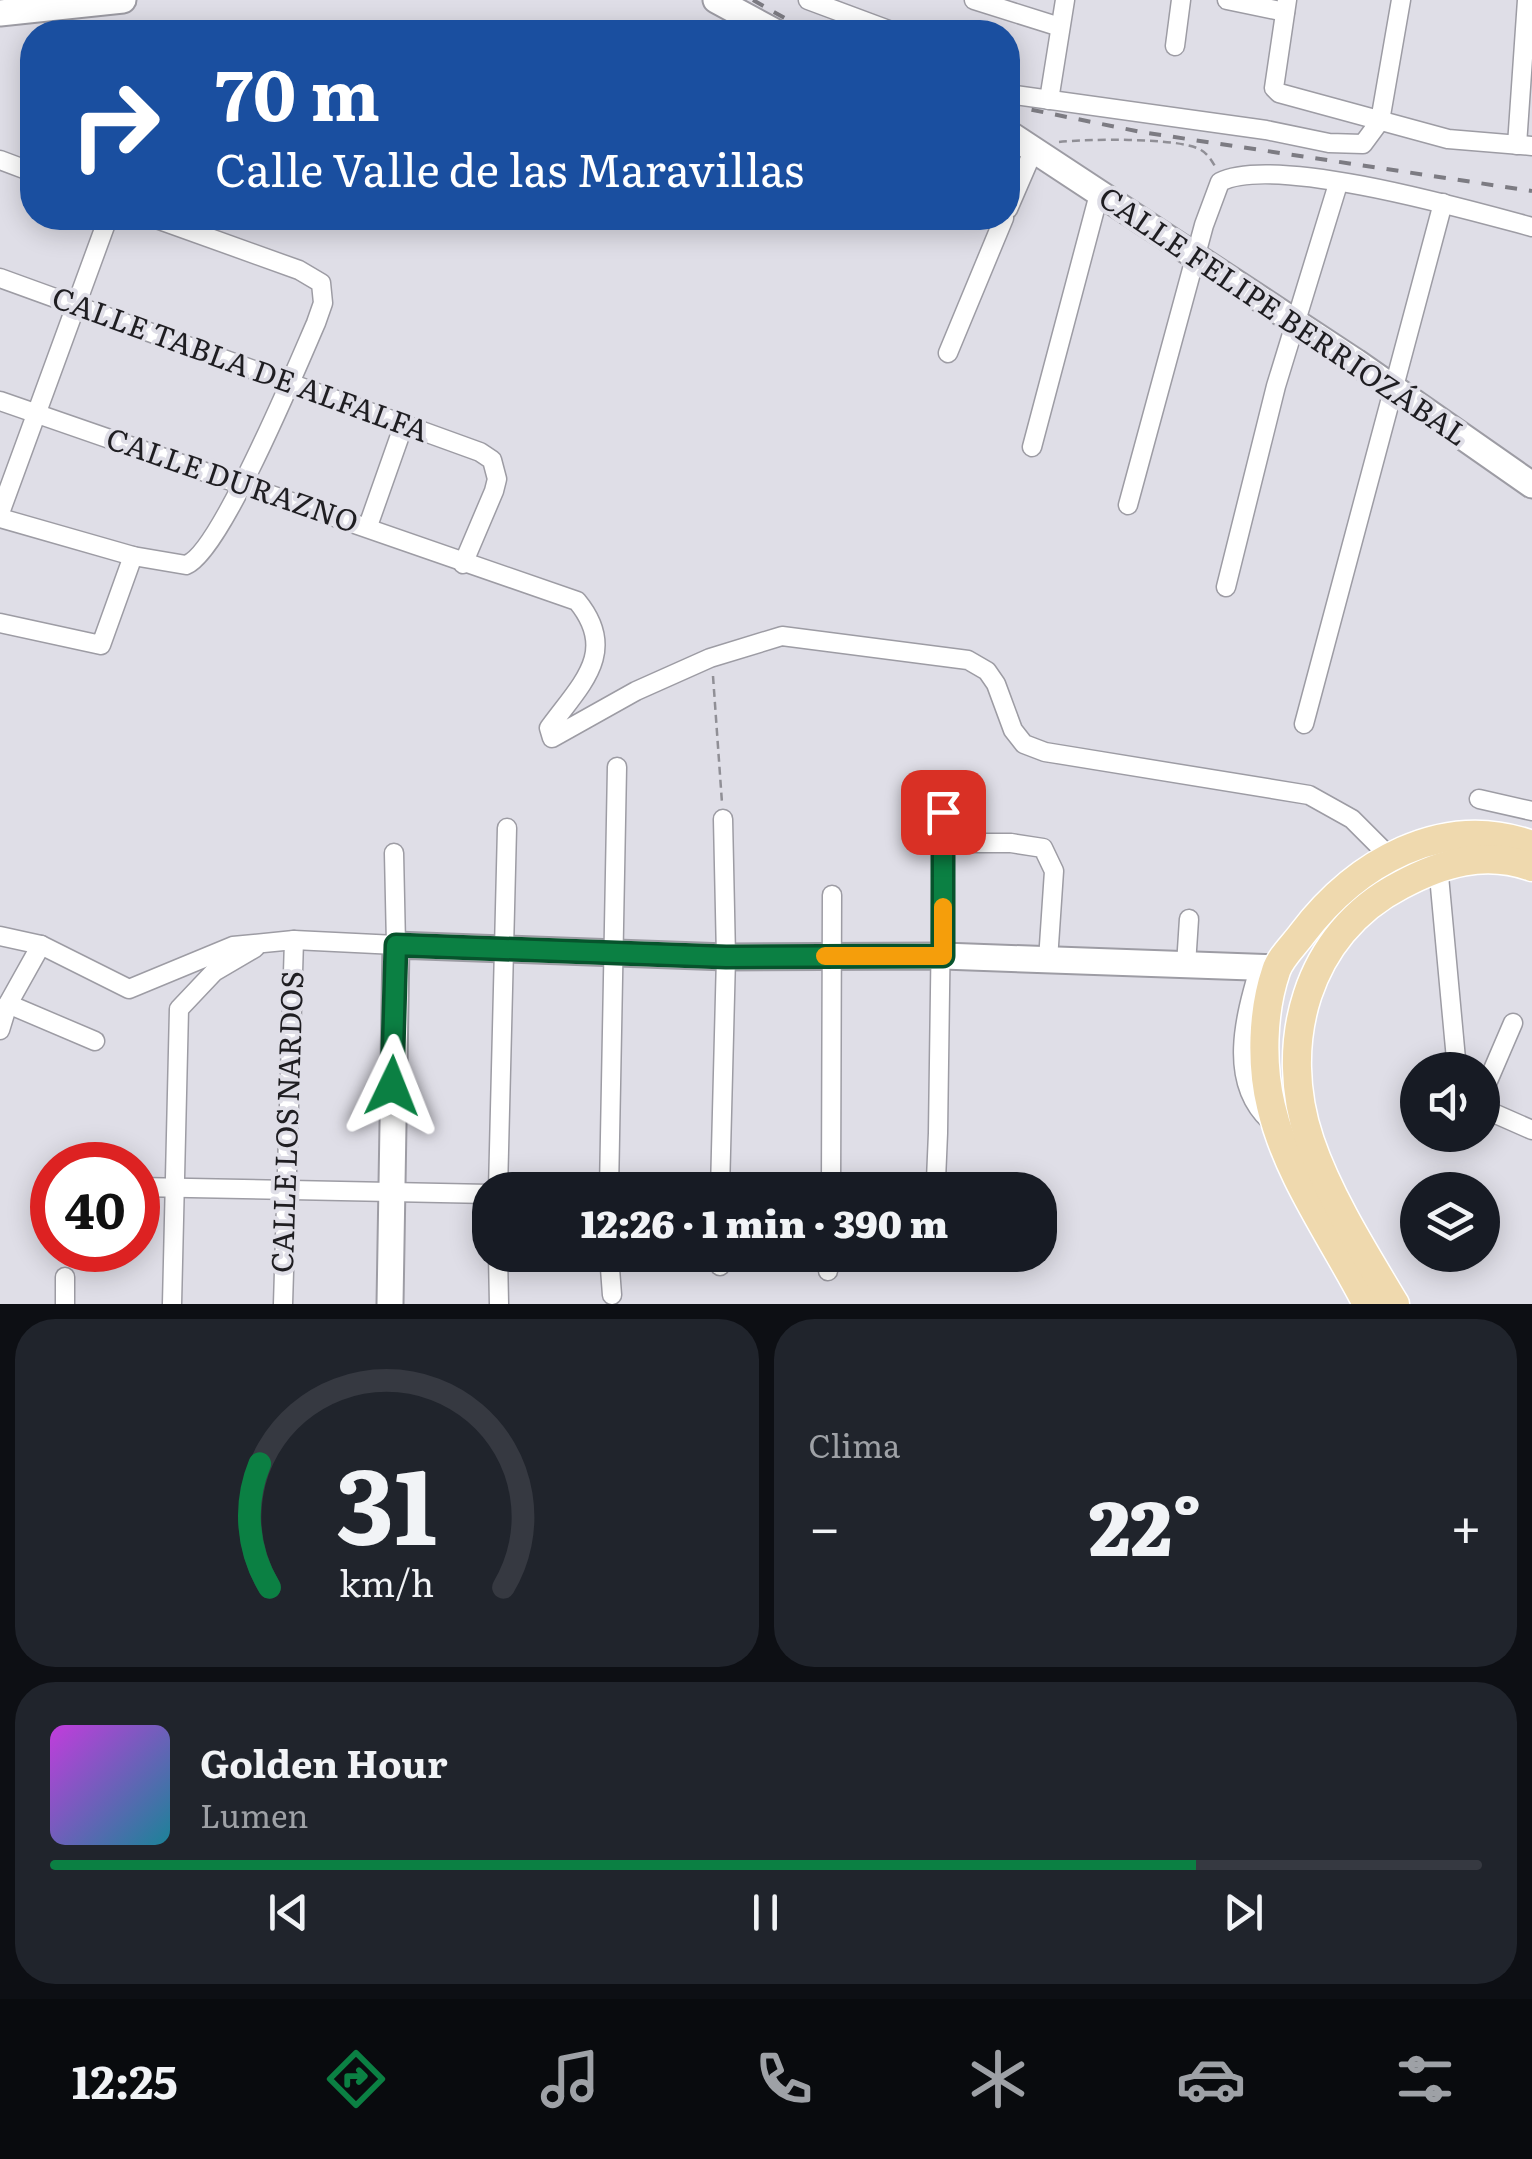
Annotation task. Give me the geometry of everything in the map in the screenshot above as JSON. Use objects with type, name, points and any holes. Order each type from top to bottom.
[{"type":"main road","points":[[1367,1304],[1278,1128],[1265,1066],[1268,969],[1325,904],[1365,868],[1388,855],[1434,840],[1478,835],[1532,845]]},
{"type":"main road","points":[[1268,969],[1310,953],[1372,887],[1402,870],[1479,858],[1532,867]]},
{"type":"main road","points":[[1310,1143],[1296,1064],[1305,996],[1319,960],[1350,922],[1383,894],[1438,865]]},
{"type":"main road","points":[[1268,969],[1286,1004],[1287,1098],[1395,1304]]},
{"type":"street","points":[[0,13],[123,0]]},
{"type":"street","points":[[716,0],[753,20]]},
{"type":"street","points":[[808,0],[862,20]]},
{"type":"street","points":[[974,0],[1060,27]]},
{"type":"street","points":[[1049,100],[1065,0]]},
{"type":"street","points":[[1175,46],[1181,0]]},
{"type":"street","points":[[1227,0],[1286,6],[1274,88],[1290,97],[1448,139],[1525,146],[1527,0]]},
{"type":"street","points":[[1020,96],[1266,130],[1328,143],[1363,144],[1380,121],[1401,0]]},
{"type":"street","name":"CALLE FELIPE BERRIOZÁBAL","points":[[1020,140],[1296,322],[1532,485]]},
{"type":"street","points":[[1020,181],[1034,149]]},
{"type":"street","points":[[1128,505],[1220,182],[1254,172],[1338,184],[1443,203],[1532,227]]},
{"type":"street","points":[[1226,587],[1296,322],[1338,184]]},
{"type":"street","points":[[1032,447],[1099,194]]},
{"type":"street","points":[[1304,724],[1396,391],[1443,203]]},
{"type":"street","points":[[103,230],[74,306],[40,414],[0,515],[134,556],[175,564],[195,562],[242,487],[323,304],[321,283],[299,270],[187,230]]},
{"type":"street","points":[[948,353],[999,230]]},
{"type":"street","name":"CALLE TABLA DE ALFALFA","points":[[0,278],[480,452],[492,460],[497,479],[463,564]]},
{"type":"street","name":"CALLE DURAZNO","points":[[0,401],[242,487],[368,526],[463,564],[557,590],[577,600],[590,617],[598,646],[582,684],[549,728],[552,738],[710,658]]},
{"type":"street","points":[[368,526],[404,424]]},
{"type":"street","points":[[0,623],[98,646],[105,640],[134,556]]},
{"type":"street","points":[[710,658],[782,636],[968,660],[987,671],[996,684],[1013,730],[1024,744],[1044,752],[1309,795],[1352,819],[1388,855]]},
{"type":"street","points":[[610,1172],[618,767]]},
{"type":"street","points":[[935,1172],[943,956],[942,781]]},
{"type":"street","points":[[1478,798],[1532,811]]},
{"type":"street","points":[[720,1172],[726,957],[723,819]]},
{"type":"street","points":[[499,1172],[507,828]]},
{"type":"street","points":[[943,842],[1011,843],[1043,848],[1054,871],[1048,960]]},
{"type":"street","points":[[390,1304],[394,853]]},
{"type":"street","points":[[1438,865],[1455,1052]]},
{"type":"street","points":[[831,1172],[832,895]]},
{"type":"street","points":[[1186,964],[1189,919]]},
{"type":"street","points":[[0,936],[40,945],[128,988],[226,948],[294,940],[616,954],[943,956],[1268,969]]},
{"type":"street","name":"CALLE LOS NARDOS","points":[[283,1304],[294,940]]},
{"type":"street","points":[[172,1304],[179,1009],[228,962],[270,941]]},
{"type":"street","points":[[0,1030],[8,1004],[40,945]]},
{"type":"street","points":[[8,1004],[95,1041]]},
{"type":"street","points":[[1500,1053],[1513,1024]]},
{"type":"street","points":[[1500,1116],[1532,1130]]},
{"type":"street","points":[[160,1188],[472,1194]]},
{"type":"street","points":[[498,1272],[499,1304]]},
{"type":"street","points":[[611,1272],[612,1296]]},
{"type":"street","points":[[65,1277],[65,1304]]},
{"type":"path","points":[[1034,149],[1094,138],[1183,144],[1204,151],[1220,182]]},
{"type":"path","points":[[710,658],[723,819]]},
{"type":"railway","points":[[753,0],[788,20]]},
{"type":"railway","points":[[1020,107],[1141,132],[1532,191]]},
{"type":"slow traffic","points":[[825,956],[943,956],[943,907]]},
{"type":"route","points":[[392,1086],[396,945],[726,957],[943,956],[943,812]]}]
